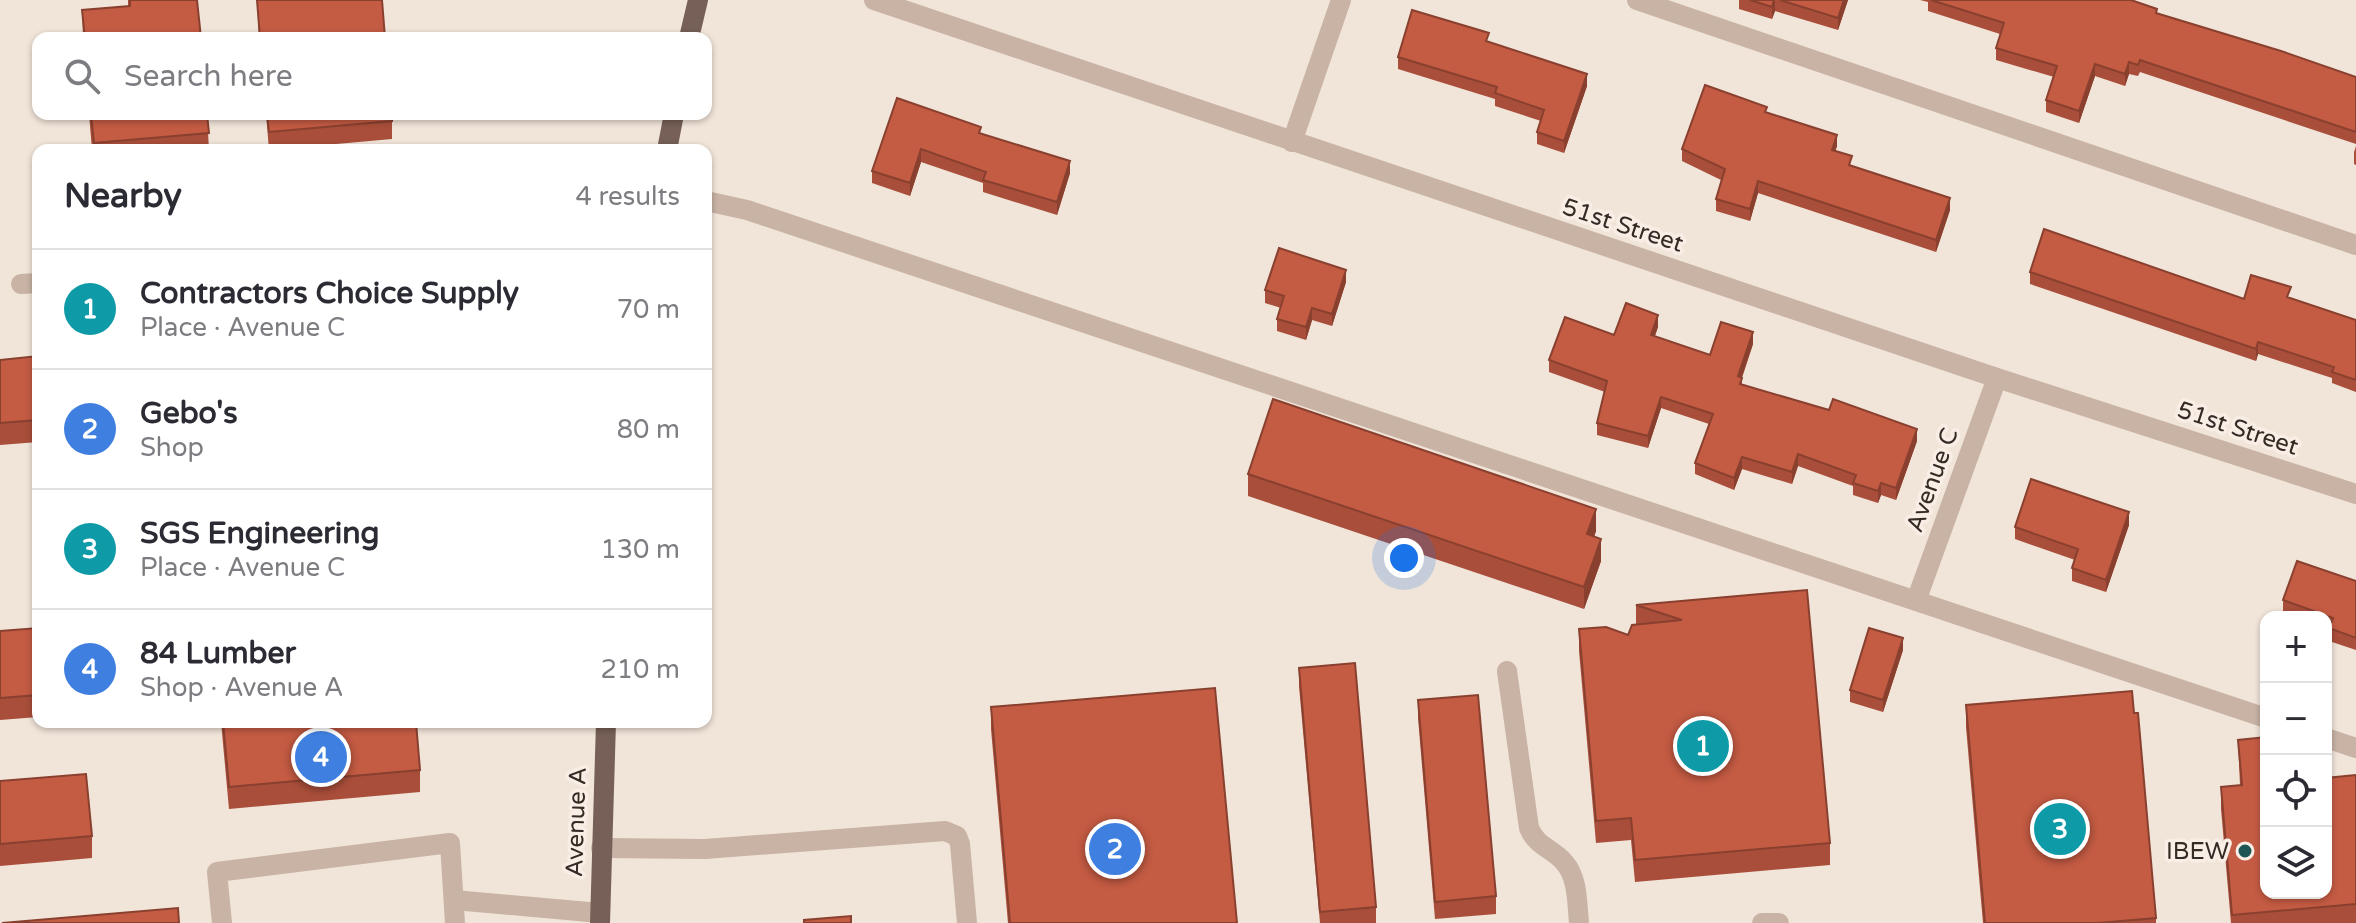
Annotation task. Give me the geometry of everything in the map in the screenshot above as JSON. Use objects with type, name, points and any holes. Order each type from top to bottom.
[{"type":"main road","points":[[690,32],[698,0]]},
{"type":"main road","points":[[668,144],[673,120]]},
{"type":"main road","name":"Avenue A","points":[[600,918],[606,728]]},
{"type":"street","name":"51st Street","points":[[874,0],[1997,378],[2356,494]]},
{"type":"street","points":[[1292,142],[1341,0]]},
{"type":"street","points":[[1637,0],[2356,245]]},
{"type":"street","points":[[712,202],[747,210],[2260,716]]},
{"type":"street","name":"Avenue C","points":[[1916,601],[1997,378]]},
{"type":"street","points":[[1507,671],[1529,828],[1535,843],[1564,861],[1573,875],[1579,923]]},
{"type":"street","points":[[2332,740],[2356,748]]},
{"type":"street","points":[[601,848],[705,849],[945,831],[957,836],[960,844],[967,923]]},
{"type":"street","points":[[222,923],[217,872],[450,843],[455,923]]},
{"type":"street","points":[[454,900],[600,918]]},
{"type":"street","points":[[1762,923],[1779,923]]},
{"type":"building","points":[[130,0],[197,0],[200,32],[84,32],[82,10],[130,6]]},
{"type":"building","points":[[257,0],[382,0],[385,32],[260,32]]},
{"type":"building","points":[[1750,0],[1774,0],[1772,7]]},
{"type":"building","points":[[1780,0],[1844,0],[1838,18]]},
{"type":"building","points":[[1931,0],[2131,0],[2157,9],[2156,13],[2356,77],[2356,132],[2140,60],[2138,65],[2129,62],[2125,74],[2095,64],[2079,111],[2046,100],[2057,66],[1996,48],[2004,23]]},
{"type":"building","points":[[1412,10],[1489,33],[1486,41],[1587,74],[1564,141],[1537,132],[1544,110],[1495,93],[1497,87],[1398,57]]},
{"type":"building","points":[[1705,85],[1767,107],[1765,112],[1837,135],[1832,150],[1852,156],[1849,165],[1950,198],[1936,240],[1758,181],[1750,209],[1716,199],[1725,169],[1682,149]]},
{"type":"building","points":[[897,98],[981,127],[979,133],[1070,161],[1057,202],[983,180],[986,172],[921,149],[910,183],[872,171]]},
{"type":"building","points":[[92,120],[208,120],[209,133],[94,143]]},
{"type":"building","points":[[268,120],[392,120],[392,121],[269,132]]},
{"type":"building","points":[[2044,229],[2244,299],[2251,275],[2291,287],[2287,297],[2356,320],[2356,380],[2332,372],[2334,367],[2258,342],[2256,349],[2030,272]]},
{"type":"building","points":[[1279,248],[1346,270],[1332,314],[1312,308],[1306,327],[1277,319],[1284,296],[1265,290]]},
{"type":"building","points":[[1626,303],[1658,315],[1651,335],[1710,355],[1721,322],[1753,332],[1738,376],[1742,378],[1740,384],[1829,410],[1833,399],[1917,429],[1896,488],[1881,483],[1878,491],[1853,483],[1856,475],[1798,454],[1792,472],[1742,457],[1734,478],[1695,463],[1713,414],[1661,397],[1648,436],[1597,423],[1607,381],[1549,360],[1565,317],[1614,335]]},
{"type":"building","points":[[32,357],[32,420],[0,423],[0,360]]},
{"type":"building","points":[[1273,399],[1596,509],[1587,534],[1601,539],[1584,587],[1248,474]]},
{"type":"building","points":[[2031,479],[2129,512],[2106,580],[2072,568],[2078,549],[2015,527]]},
{"type":"building","points":[[2297,561],[2356,581],[2356,638],[2332,629],[2332,611],[2314,611],[2283,600]]},
{"type":"building","points":[[1807,590],[1830,843],[1635,860],[1631,818],[1596,821],[1579,629],[1606,627],[1628,635],[1632,625],[1682,620],[1636,605]]},
{"type":"building","points":[[32,628],[32,695],[0,698],[0,631]]},
{"type":"building","points":[[1869,628],[1903,638],[1883,700],[1850,690]]},
{"type":"building","points":[[1355,663],[1376,907],[1320,912],[1299,668]]},
{"type":"building","points":[[1215,688],[1237,923],[1010,923],[991,707]]},
{"type":"building","points":[[2132,691],[2134,713],[2138,713],[2156,918],[2098,923],[1985,923],[1966,705]]},
{"type":"building","points":[[1478,695],[1496,896],[1435,902],[1418,700]]},
{"type":"building","points":[[224,728],[416,728],[420,770],[229,787]]},
{"type":"building","name":"IBEW","points":[[2260,738],[2260,899],[2332,899],[2332,777],[2356,775],[2356,904],[2232,915],[2221,787],[2242,785],[2238,740]]},
{"type":"building","points":[[86,774],[92,836],[0,844],[0,781]]},
{"type":"building","points":[[178,908],[179,923],[2,923]]},
{"type":"building","points":[[851,916],[851,923],[804,923],[804,920]]},
{"type":"place","name":"Contractors Choice Supply","points":[[1703,746]]},
{"type":"place","name":"84 Lumber","points":[[321,757]]},
{"type":"place","name":"SGS Engineering","points":[[2060,829]]},
{"type":"place","name":"Gebo's","points":[[1115,849]]},
{"type":"place","name":"IBEW","points":[[2245,851]]}]
